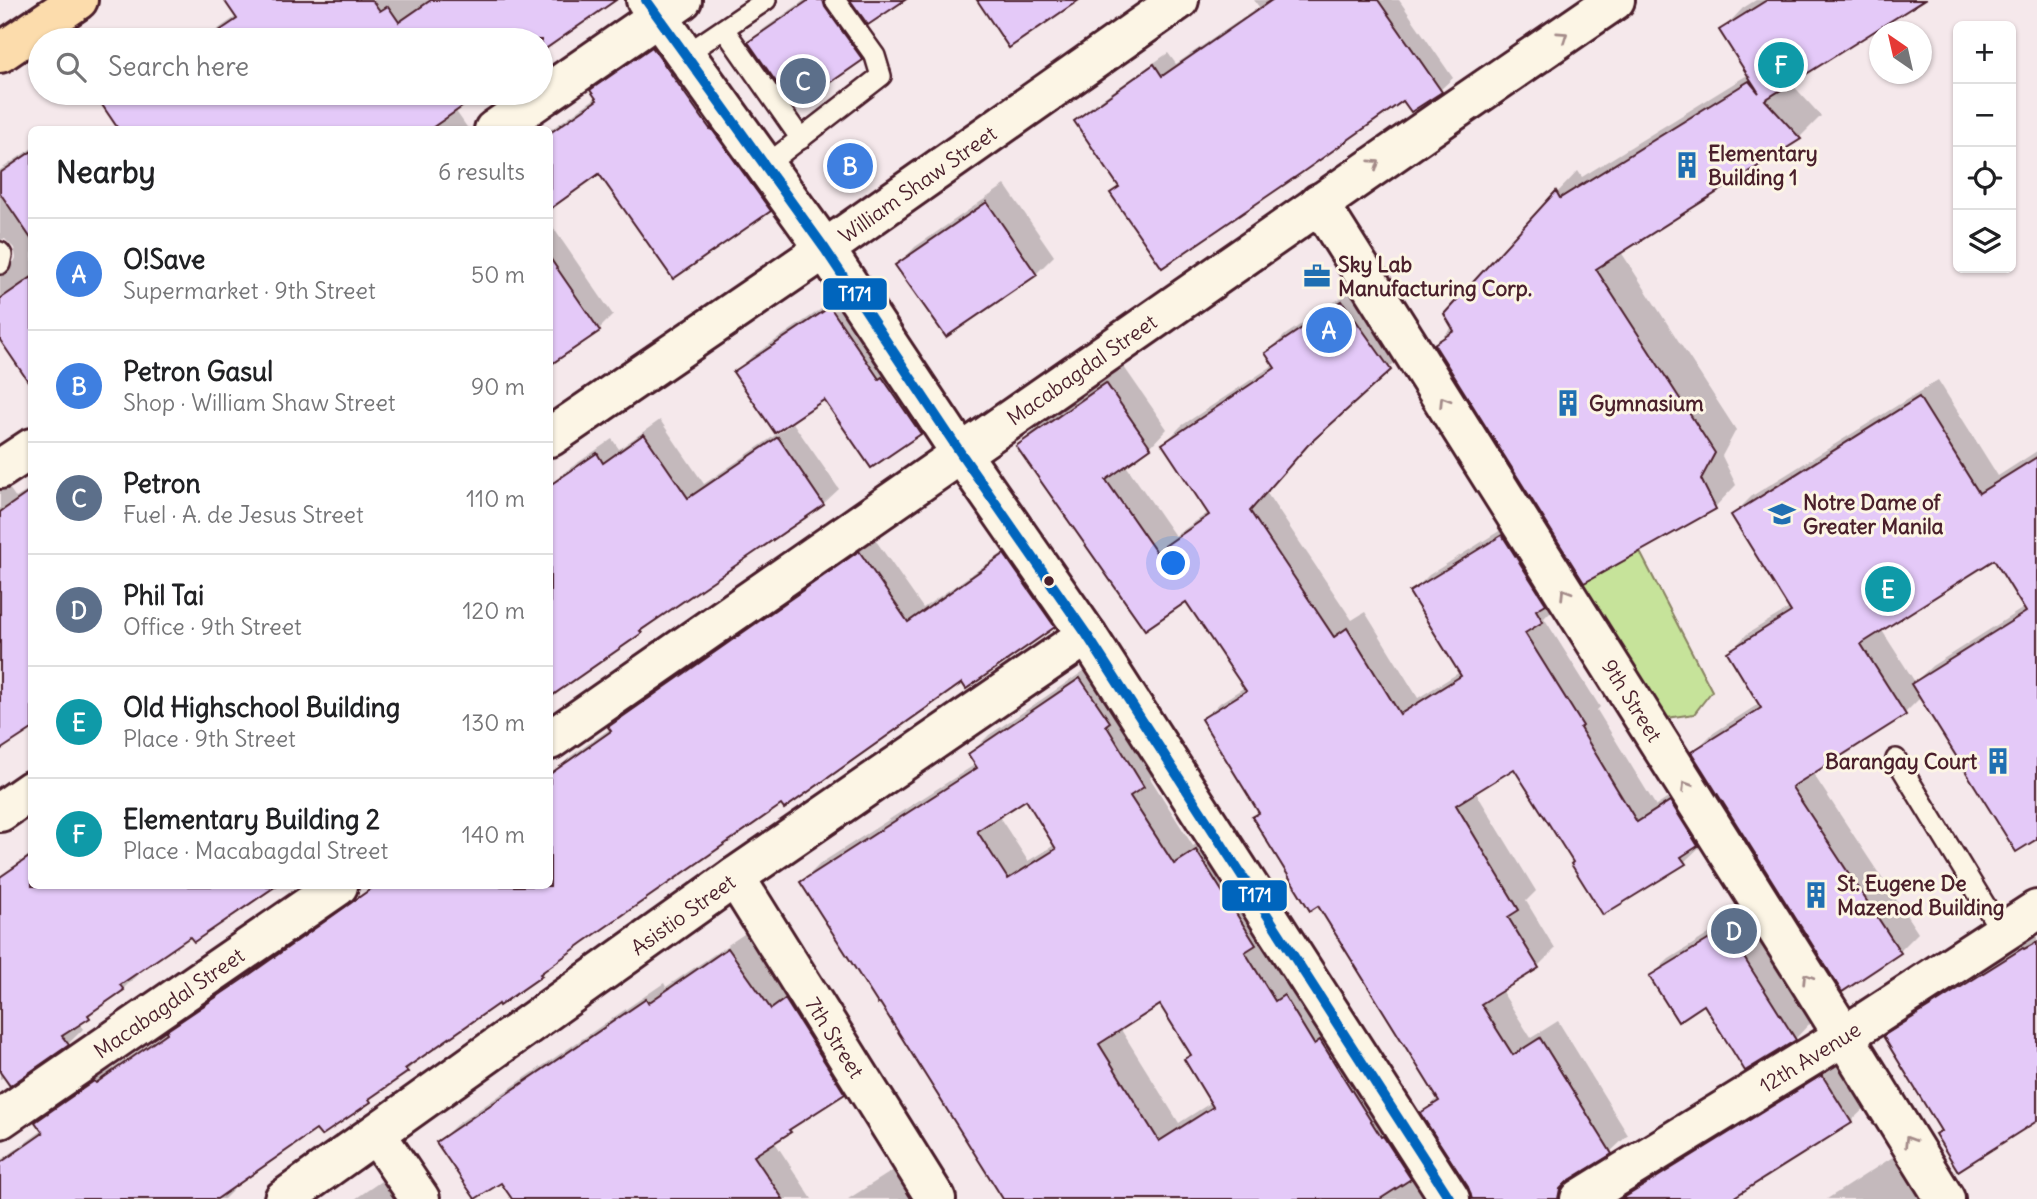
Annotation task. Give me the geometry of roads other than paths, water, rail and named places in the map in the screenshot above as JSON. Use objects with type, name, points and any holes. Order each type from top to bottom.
[{"type":"highway","points":[[37,28],[78,0]]},
{"type":"highway","points":[[0,53],[28,34]]},
{"type":"street","name":"William Shaw Street","points":[[553,435],[825,249],[1179,0]]},
{"type":"street","name":"Macabagdal Street","points":[[553,738],[1319,203],[1615,0]]},
{"type":"street","points":[[553,86],[662,6],[685,55],[825,249],[961,455],[1087,635],[1450,1199]]},
{"type":"street","points":[[499,126],[528,105]]},
{"type":"street","name":"9th Street","points":[[1319,203],[1945,1199]]},
{"type":"street","points":[[0,469],[28,451]]},
{"type":"street","name":"Asistio Street","points":[[284,1199],[735,877],[1087,635]]},
{"type":"street","points":[[0,812],[28,793]]},
{"type":"street","name":"7th Street","points":[[735,877],[936,1199]]},
{"type":"street","name":"Macabagdal Street","points":[[0,1119],[334,889]]},
{"type":"street","name":"12th Avenue","points":[[1580,1199],[1844,1036],[2037,910]]},
{"type":"street","points":[[376,1134],[419,1199]]},
{"type":"lane","points":[[685,55],[766,0]]},
{"type":"lane","points":[[765,166],[881,76],[876,56],[835,0]]},
{"type":"lane","points":[[724,29],[801,139]]},
{"type":"lane","points":[[0,252],[0,264]]},
{"type":"lane","points":[[1896,759],[2002,933]]},
{"type":"place","name":"Elementary Building 2","points":[[1781,65]]},
{"type":"place","name":"Petron","points":[[803,81]]},
{"type":"place","name":"Elementary Building 1","points":[[1687,165]]},
{"type":"place","name":"Petron Gasul","points":[[850,166]]},
{"type":"place","name":"Sky Lab Manufacturing Corp.","points":[[1317,276]]},
{"type":"place","name":"O!Save","points":[[1329,330]]},
{"type":"place","name":"Gymnasium","points":[[1568,403]]},
{"type":"place","name":"Notre Dame of Greater Manila","points":[[1782,514]]},
{"type":"place","name":"Old Highschool Building","points":[[1888,589]]},
{"type":"place","name":"Barangay Court","points":[[1998,761]]},
{"type":"place","name":"St. Eugene De Mazenod Building","points":[[1816,895]]},
{"type":"place","name":"Phil Tai","points":[[1734,931]]}]
